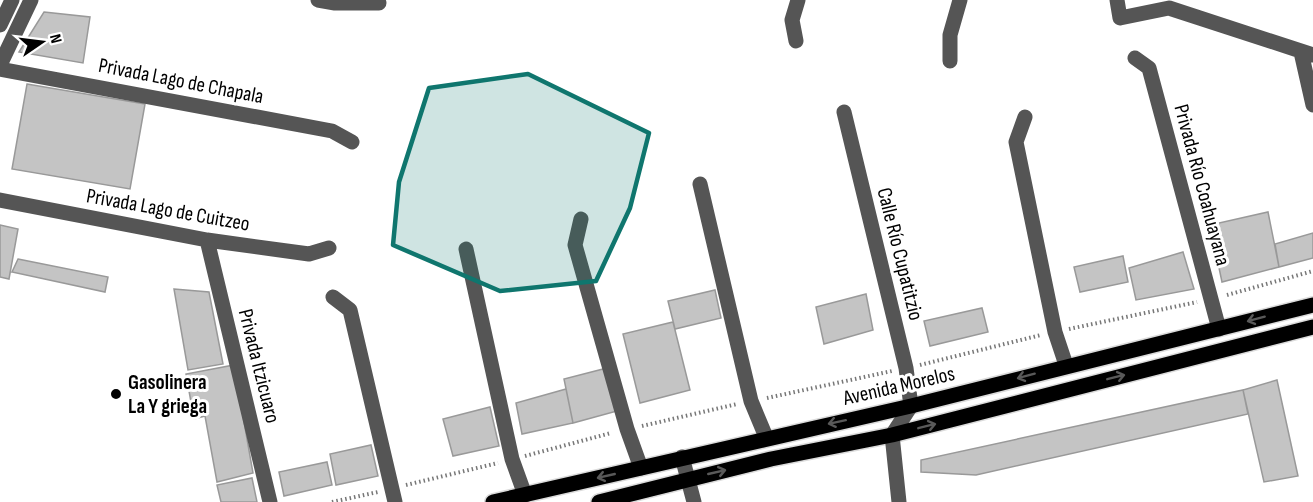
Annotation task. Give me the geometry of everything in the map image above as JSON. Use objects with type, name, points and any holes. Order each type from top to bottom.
[{"type":"main road","name":"Avenida Morelos","points":[[493,502],[911,405],[1313,305]]},
{"type":"main road","points":[[1280,313],[1285,334]]},
{"type":"main road","points":[[599,502],[688,479],[892,435],[1313,327]]},
{"type":"street","points":[[0,25],[12,0]]},
{"type":"street","points":[[0,67],[31,0]]},
{"type":"street","points":[[318,0],[379,3]]},
{"type":"street","points":[[796,41],[792,20],[798,0]]},
{"type":"street","points":[[950,61],[950,35],[960,0]]},
{"type":"street","points":[[1118,0],[1120,18],[1169,8],[1307,53],[1313,105]]},
{"type":"street","name":"Privada Río Coahuayana","points":[[1135,58],[1149,68],[1219,329]]},
{"type":"street","name":"Privada Lago de Chapala","points":[[0,67],[332,131],[352,142]]},
{"type":"street","name":"Calle Río Cupatitzio","points":[[844,112],[906,368],[911,405]]},
{"type":"street","points":[[1025,117],[1016,142],[1055,332],[1066,365]]},
{"type":"street","points":[[700,184],[751,401],[766,437]]},
{"type":"street","name":"Privada Lago de Cuitzeo","points":[[0,200],[207,240],[309,254],[329,248]]},
{"type":"street","points":[[581,219],[575,245],[627,429],[641,468]]},
{"type":"street","name":"Privada Itzicuaro","points":[[207,240],[270,502]]},
{"type":"street","points":[[466,249],[512,459],[525,495]]},
{"type":"street","points":[[333,297],[350,310],[394,495]]},
{"type":"street","points":[[899,502],[892,435],[911,405]]},
{"type":"street","points":[[682,457],[694,502]]},
{"type":"path","points":[[332,502],[394,495],[512,459],[627,429],[1210,299],[1313,271]]},
{"type":"highlighted area","points":[[528,74],[649,133],[630,208],[596,281],[500,291],[393,245],[399,182],[429,88]]},
{"type":"building","points":[[44,12],[90,17],[83,63],[19,52]]},
{"type":"building","points":[[27,84],[145,104],[130,189],[12,169]]},
{"type":"building","points":[[1268,212],[1279,267],[1222,282],[1210,225]]},
{"type":"building","points":[[0,225],[18,229],[9,279],[0,277]]},
{"type":"building","points":[[1313,233],[1313,258],[1279,267],[1275,244]]},
{"type":"building","points":[[1183,252],[1194,289],[1136,300],[1129,268]]},
{"type":"building","points":[[1123,256],[1128,282],[1080,292],[1074,267]]},
{"type":"building","points":[[18,259],[108,277],[105,292],[12,272]]},
{"type":"building","points":[[174,289],[209,292],[223,364],[188,370]]},
{"type":"building","points":[[715,290],[721,318],[675,329],[668,301]]},
{"type":"building","points":[[866,294],[873,330],[824,344],[816,307]]},
{"type":"building","points":[[982,308],[988,332],[930,346],[924,321]]},
{"type":"building","points":[[673,322],[690,390],[640,403],[623,334]]},
{"type":"building","points":[[234,365],[253,473],[217,482],[205,416],[194,419],[186,374]]},
{"type":"building","points":[[607,368],[617,411],[573,423],[564,379]]},
{"type":"building","points":[[1277,380],[1298,476],[1264,482],[1243,390]]},
{"type":"building","points":[[566,389],[573,423],[522,434],[516,403]]},
{"type":"building","points":[[1243,390],[1248,414],[976,475],[921,472],[921,460]]},
{"type":"building","points":[[490,407],[499,446],[453,456],[443,419]]},
{"type":"building","points":[[371,445],[378,476],[336,485],[330,454]]},
{"type":"building","points":[[327,462],[332,485],[284,496],[279,472]]},
{"type":"building","points":[[252,478],[257,502],[221,502],[217,485]]},
{"type":"place","name":"Gasolinera La Y griega","points":[[116,394]]}]
